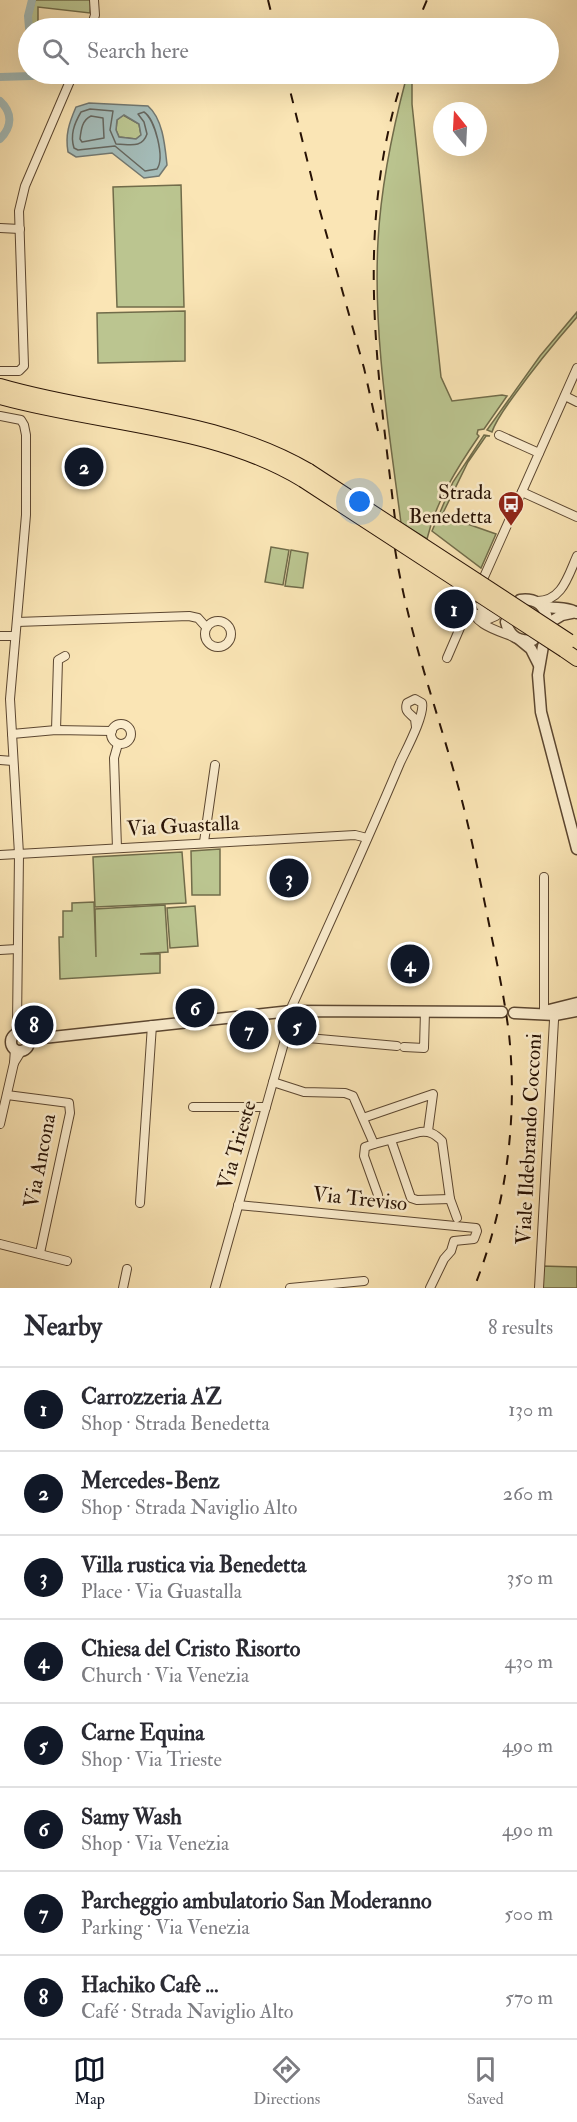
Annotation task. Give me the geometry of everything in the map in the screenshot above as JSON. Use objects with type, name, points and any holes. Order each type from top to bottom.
[{"type":"highway","points":[[0,386],[217,433],[269,451],[570,646],[577,659]]},
{"type":"highway","points":[[0,397],[214,442],[306,476]]},
{"type":"street","points":[[94,0],[94,18]]},
{"type":"street","points":[[0,371],[18,371],[24,364],[19,212],[25,186],[69,84]]},
{"type":"street","points":[[0,228],[20,228]]},
{"type":"street","points":[[484,577],[577,369]]},
{"type":"street","points":[[565,396],[577,402]]},
{"type":"street","points":[[0,416],[21,420],[25,430],[26,515],[10,699],[19,854],[17,949],[21,1039],[4,1100],[0,1124]]},
{"type":"street","points":[[499,435],[539,453]]},
{"type":"street","points":[[522,492],[577,516]]},
{"type":"street","points":[[520,600],[536,602],[550,599],[557,594],[577,556]]},
{"type":"street","points":[[475,602],[473,614],[483,624]]},
{"type":"street","points":[[475,602],[485,613],[500,618],[509,631],[531,649],[539,665]]},
{"type":"street","points":[[447,658],[460,630],[462,620],[475,602]]},
{"type":"street","points":[[536,602],[548,608],[569,608],[577,612]]},
{"type":"street","points":[[536,602],[550,620],[577,612]]},
{"type":"street","points":[[462,620],[473,614],[489,619],[500,618]]},
{"type":"street","points":[[17,622],[189,616],[198,618],[206,627]]},
{"type":"street","points":[[460,630],[471,622],[483,624],[526,641],[533,640]]},
{"type":"street","points":[[0,636],[15,636]]},
{"type":"street","points":[[543,646],[538,688],[542,718],[577,849]]},
{"type":"street","points":[[56,730],[58,660],[65,656]]},
{"type":"street","points":[[121,724],[126,725],[131,730],[130,739],[123,744],[118,744],[112,738],[112,731],[114,727],[121,724]]},
{"type":"street","points":[[291,1011],[416,727]]},
{"type":"street","points":[[12,734],[56,730],[112,731]]},
{"type":"street","points":[[117,848],[114,758],[118,744]]},
{"type":"street","points":[[0,760],[13,761]]},
{"type":"street","points":[[204,842],[215,765]]},
{"type":"street","name":"Via Guastalla","points":[[0,855],[355,835],[367,838]]},
{"type":"street","points":[[541,1012],[544,877]]},
{"type":"street","points":[[0,950],[17,949]]},
{"type":"street","points":[[541,1012],[555,1015],[575,1010]]},
{"type":"street","points":[[514,1013],[575,1010]]},
{"type":"street","points":[[0,1040],[291,1011],[502,1012]]},
{"type":"street","name":"Via Trieste","points":[[215,1288],[291,1011]]},
{"type":"street","points":[[286,1036],[423,1048],[425,1011]]},
{"type":"street","name":"Viale Ildebrando Cocconi","points":[[539,1288],[555,1015]]},
{"type":"street","points":[[140,1203],[152,1025]]},
{"type":"street","points":[[273,1082],[304,1092],[345,1093],[353,1096],[374,1144]]},
{"type":"street","points":[[363,1118],[433,1094],[428,1131]]},
{"type":"street","name":"Via Ancona","points":[[4,1100],[69,1103],[70,1113],[40,1253]]},
{"type":"street","points":[[193,1107],[266,1107]]},
{"type":"street","points":[[378,1195],[364,1156],[365,1147],[428,1131],[442,1141],[450,1199],[457,1218]]},
{"type":"street","points":[[391,1140],[411,1198],[417,1200],[450,1199]]},
{"type":"street","name":"Via Treviso","points":[[238,1205],[477,1229],[475,1239],[454,1241],[451,1251],[444,1259],[430,1288]]},
{"type":"street","points":[[0,1244],[67,1260]]},
{"type":"street","points":[[123,1288],[127,1269]]},
{"type":"street","points":[[290,1288],[364,1281]]},
{"type":"green space","points":[[35,0],[91,0],[90,13],[38,7],[38,18],[30,18]]},
{"type":"green space","points":[[405,84],[412,84],[412,104],[441,377],[452,401],[507,396],[484,429],[478,430],[479,436],[442,498],[427,539],[401,523],[383,382],[378,312],[378,241],[384,180]]},
{"type":"green space","points":[[123,115],[139,124],[141,135],[136,139],[119,137],[116,130],[117,120]]},
{"type":"green space","points":[[181,185],[184,307],[117,307],[113,187]]},
{"type":"green space","points":[[185,311],[185,361],[98,363],[97,313]]},
{"type":"green space","points":[[577,312],[577,317],[507,405],[492,432],[487,430],[540,356]]},
{"type":"green space","points":[[484,435],[490,436],[486,436],[468,462],[442,515],[496,534],[481,568],[432,531],[453,482]]},
{"type":"green space","points":[[271,547],[289,550],[283,585],[265,582]]},
{"type":"green space","points":[[291,550],[308,553],[303,588],[285,586]]},
{"type":"green space","points":[[220,849],[220,895],[192,895],[191,851]]},
{"type":"green space","points":[[182,852],[186,903],[95,907],[93,857]]},
{"type":"green space","points":[[94,902],[96,957],[95,909],[165,905],[168,952],[140,954],[160,954],[160,973],[60,979],[59,937],[63,937],[63,911],[72,911],[72,903]]},
{"type":"green space","points":[[195,906],[198,946],[170,948],[167,908]]},
{"type":"green space","points":[[541,1266],[577,1267],[577,1288],[542,1288]]},
{"type":"water","points":[[89,103],[148,106],[157,118],[164,141],[167,165],[159,176],[144,178],[112,153],[76,157],[68,152],[68,129],[76,107]],"holes":[[[124,115],[139,124],[141,135],[136,139],[119,137],[116,130],[117,120]]]},
{"type":"waterway","points":[[28,18],[32,0]]},
{"type":"waterway","points":[[0,77],[18,76]]},
{"type":"waterway","points":[[0,101],[9,115],[9,125],[0,139]]},
{"type":"railway","points":[[268,0],[272,18]]},
{"type":"railway","points":[[419,18],[427,0]]},
{"type":"railway","points":[[288,84],[318,204],[364,368],[378,431]]},
{"type":"railway","points":[[395,519],[377,351],[374,241],[379,186],[389,130],[401,84]]},
{"type":"railway","points":[[395,549],[413,634],[468,825],[505,1004],[509,1034],[512,1099],[507,1163],[494,1226],[474,1288]]},
{"type":"place","name":"Mercedes-Benz","points":[[84,467]]},
{"type":"place","name":"Strada Benedetta","points":[[511,527]]},
{"type":"place","name":"Carrozzeria AZ","points":[[454,609]]},
{"type":"place","name":"Villa rustica via Benedetta","points":[[289,878]]},
{"type":"place","name":"Chiesa del Cristo Risorto","points":[[410,964]]},
{"type":"place","name":"Samy Wash","points":[[195,1008]]},
{"type":"place","name":"Hachiko Cafè ...","points":[[34,1025]]},
{"type":"place","name":"Carne Equina","points":[[297,1026]]},
{"type":"place","name":"Parcheggio ambulatorio San Moderanno","points":[[249,1030]]}]
